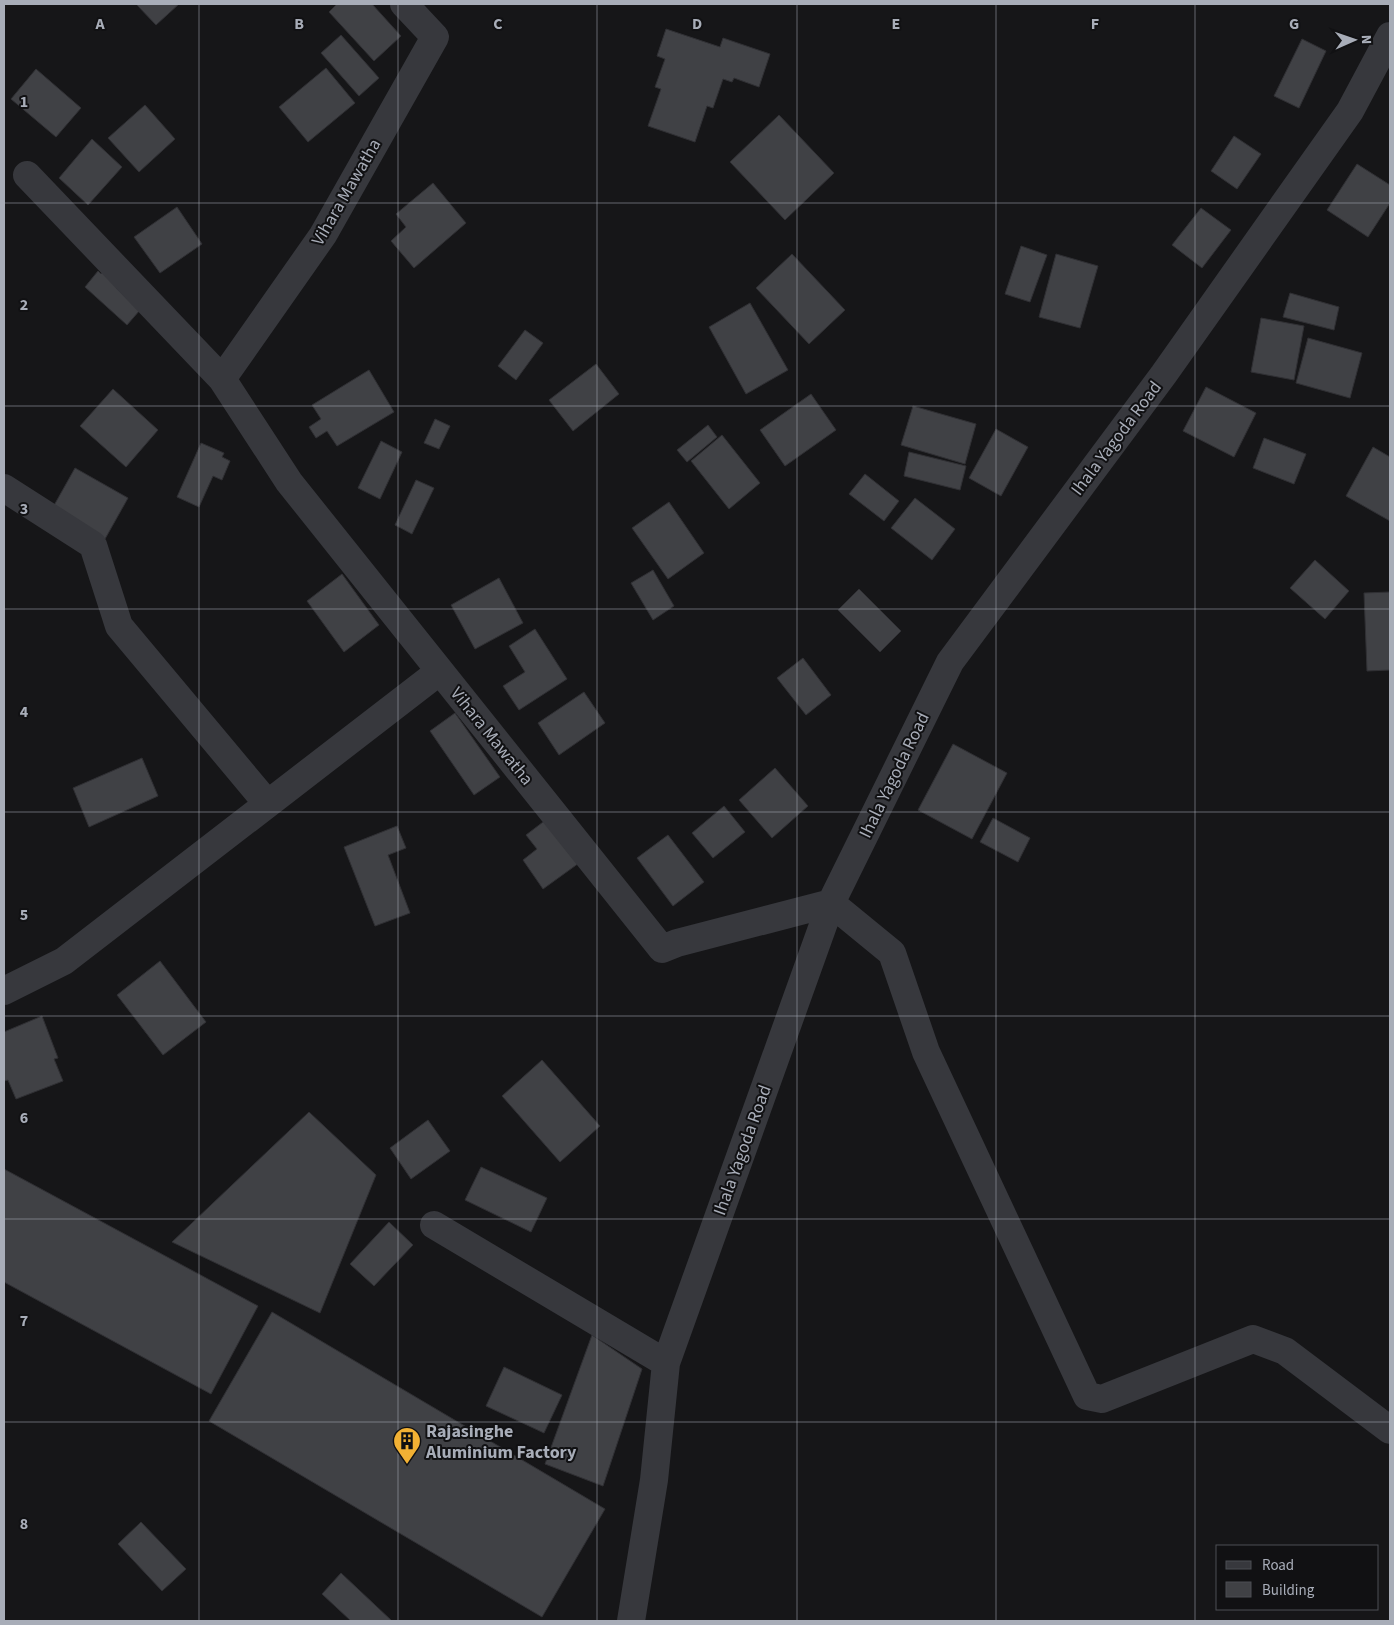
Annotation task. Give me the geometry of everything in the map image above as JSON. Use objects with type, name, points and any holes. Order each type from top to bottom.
[{"type":"street","name":"Vihara Mawatha","points":[[222,379],[323,235],[435,37],[404,4]]},
{"type":"street","name":"Ihala Yagoda Road","points":[[631,1621],[654,1480],[666,1363],[831,903],[950,662],[1164,374],[1350,111],[1390,36]]},
{"type":"street","name":"Vihara Mawatha","points":[[27,175],[222,379],[289,482],[662,949],[677,943],[831,903]]},
{"type":"street","points":[[4,488],[93,545],[119,626],[267,803]]},
{"type":"street","points":[[4,991],[64,961],[440,671]]},
{"type":"street","points":[[831,903],[892,954],[926,1052],[1087,1396],[1102,1399],[1253,1338],[1285,1351],[1390,1430]]},
{"type":"street","points":[[434,1225],[666,1363]]},
{"type":"building","points":[[136,4],[179,4],[156,25]]},
{"type":"building","points":[[337,4],[372,4],[401,36],[374,61],[329,12]]},
{"type":"building","points":[[666,29],[720,47],[723,38],[770,54],[759,87],[734,78],[732,82],[723,79],[713,108],[707,106],[695,142],[648,126],[661,89],[655,87],[665,59],[657,56]]},
{"type":"building","points":[[341,35],[379,78],[359,96],[321,53]]},
{"type":"building","points":[[1302,39],[1326,51],[1299,108],[1274,96]]},
{"type":"building","points":[[326,68],[355,103],[308,142],[279,107]]},
{"type":"building","points":[[36,69],[81,108],[56,137],[11,99]]},
{"type":"building","points":[[145,105],[175,139],[139,172],[108,138]]},
{"type":"building","points":[[779,115],[834,173],[785,220],[730,162]]},
{"type":"building","points":[[1234,136],[1261,154],[1237,189],[1211,171]]},
{"type":"building","points":[[92,139],[122,167],[88,205],[59,178]]},
{"type":"building","points":[[1357,164],[1390,185],[1390,203],[1368,237],[1327,210]]},
{"type":"building","points":[[433,183],[466,223],[414,268],[391,241],[406,227],[396,214]]},
{"type":"building","points":[[177,207],[202,244],[160,273],[134,237]]},
{"type":"building","points":[[1201,208],[1231,230],[1202,268],[1172,245]]},
{"type":"building","points":[[1021,246],[1047,255],[1030,302],[1005,294]]},
{"type":"building","points":[[792,254],[845,310],[809,344],[756,288]]},
{"type":"building","points":[[1056,254],[1098,266],[1080,328],[1039,317]]},
{"type":"building","points":[[106,268],[121,281],[116,288],[140,310],[127,325],[85,287],[98,271],[101,274]]},
{"type":"building","points":[[1290,293],[1339,307],[1334,330],[1283,317]]},
{"type":"building","points":[[750,303],[788,370],[746,394],[709,327]]},
{"type":"building","points":[[1261,318],[1304,326],[1294,380],[1251,372]]},
{"type":"building","points":[[525,330],[543,343],[516,380],[498,366]]},
{"type":"building","points":[[1308,338],[1362,353],[1350,398],[1296,383]]},
{"type":"building","points":[[596,364],[619,394],[573,431],[549,400]]},
{"type":"building","points":[[369,370],[394,412],[337,446],[327,431],[316,438],[309,427],[321,419],[312,405]]},
{"type":"building","points":[[1206,387],[1256,413],[1234,457],[1183,431]]},
{"type":"building","points":[[113,389],[158,430],[126,467],[80,426]]},
{"type":"building","points":[[811,394],[836,430],[785,466],[760,430]]},
{"type":"building","points":[[913,406],[976,424],[965,464],[901,445]]},
{"type":"building","points":[[435,419],[450,426],[439,449],[424,443]]},
{"type":"building","points":[[708,425],[717,437],[687,462],[677,450]]},
{"type":"building","points":[[996,429],[1028,447],[1001,496],[969,478]]},
{"type":"building","points":[[722,435],[760,483],[729,509],[691,461]]},
{"type":"building","points":[[1264,438],[1306,454],[1294,484],[1253,468]]},
{"type":"building","points":[[381,441],[402,452],[380,499],[358,488]]},
{"type":"building","points":[[201,443],[224,453],[222,457],[230,461],[222,480],[213,476],[199,507],[177,497]]},
{"type":"building","points":[[1373,447],[1390,457],[1390,521],[1346,496]]},
{"type":"building","points":[[909,452],[966,466],[960,490],[904,476]]},
{"type":"building","points":[[75,468],[128,498],[105,539],[52,509]]},
{"type":"building","points":[[865,474],[899,501],[884,521],[849,494]]},
{"type":"building","points":[[416,480],[434,488],[412,534],[395,525]]},
{"type":"building","points":[[915,498],[955,529],[932,560],[891,528]]},
{"type":"building","points":[[669,502],[704,553],[668,579],[632,528]]},
{"type":"building","points":[[1315,560],[1349,591],[1325,619],[1290,588]]},
{"type":"building","points":[[653,570],[674,606],[653,620],[631,583]]},
{"type":"building","points":[[342,574],[379,625],[344,652],[307,601]]},
{"type":"building","points":[[499,578],[523,623],[475,649],[451,605]]},
{"type":"building","points":[[859,589],[901,631],[880,652],[838,610]]},
{"type":"building","points":[[1390,592],[1390,670],[1367,671],[1364,593]]},
{"type":"building","points":[[535,629],[567,679],[519,710],[503,686],[525,672],[509,646]]},
{"type":"building","points":[[803,658],[831,695],[806,715],[777,678]]},
{"type":"building","points":[[584,692],[605,723],[559,755],[538,723]]},
{"type":"building","points":[[455,713],[500,777],[474,795],[430,731]]},
{"type":"building","points":[[953,744],[1007,773],[972,839],[918,810]]},
{"type":"building","points":[[142,758],[158,796],[89,827],[73,788]]},
{"type":"building","points":[[775,768],[808,806],[772,838],[739,800]]},
{"type":"building","points":[[724,806],[745,832],[713,858],[692,833]]},
{"type":"building","points":[[993,818],[1030,838],[1018,862],[980,842]]},
{"type":"building","points":[[547,819],[579,863],[543,889],[523,860],[537,849],[526,835]]},
{"type":"building","points":[[397,826],[406,848],[388,855],[410,913],[375,926],[344,847]]},
{"type":"building","points":[[668,835],[704,882],[673,906],[637,858]]},
{"type":"building","points":[[160,961],[206,1022],[163,1055],[117,995]]},
{"type":"building","points":[[42,1016],[58,1058],[54,1059],[63,1081],[16,1099],[8,1080],[4,1081],[4,1032]]},
{"type":"building","points":[[542,1060],[600,1126],[560,1162],[502,1096]]},
{"type":"building","points":[[309,1112],[376,1175],[320,1313],[172,1242]]},
{"type":"building","points":[[428,1120],[450,1151],[411,1179],[390,1148]]},
{"type":"building","points":[[481,1167],[547,1198],[531,1232],[465,1200]]},
{"type":"building","points":[[4,1169],[258,1306],[211,1394],[4,1282]]},
{"type":"building","points":[[389,1222],[413,1245],[374,1286],[350,1264]]},
{"type":"building","name":"Rajasinghe Aluminium Factory","points":[[272,1312],[605,1509],[542,1617],[209,1421]]},
{"type":"building","points":[[592,1335],[642,1369],[603,1486],[545,1464]]},
{"type":"building","points":[[504,1367],[562,1395],[544,1433],[486,1406]]},
{"type":"building","points":[[141,1522],[186,1569],[162,1591],[118,1544]]},
{"type":"building","points":[[341,1573],[392,1621],[351,1621],[322,1594]]},
{"type":"place","name":"Rajasinghe Aluminium Factory","points":[[407,1465]]}]
